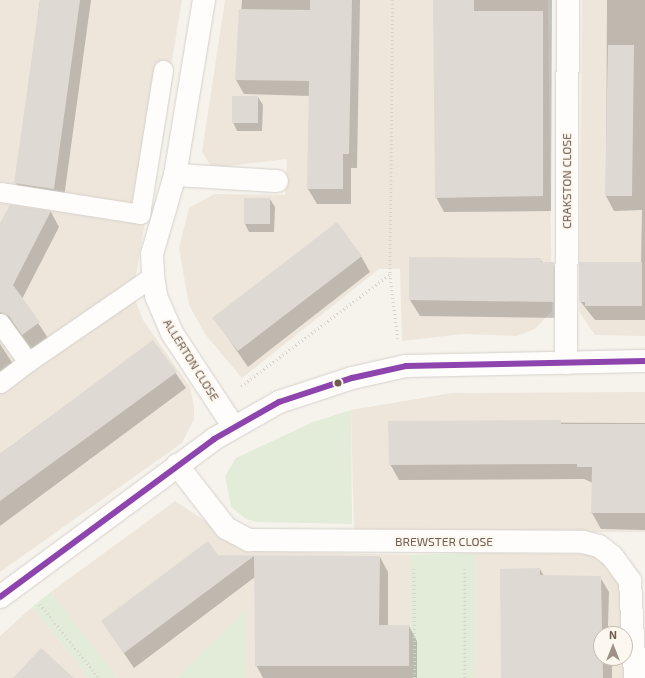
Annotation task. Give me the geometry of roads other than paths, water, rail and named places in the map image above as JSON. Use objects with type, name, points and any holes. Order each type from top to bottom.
[{"type":"street","name":"ALLERTON CLOSE","points":[[204,0],[175,175],[152,254],[153,276],[169,327],[233,426]]},
{"type":"street","name":"CRAKSTON CLOSE","points":[[566,363],[568,0]]},
{"type":"street","points":[[175,175],[277,181]]},
{"type":"street","points":[[0,597],[177,465],[233,426],[279,402],[319,388],[401,368],[439,363],[566,363],[645,361]]},
{"type":"street","name":"BREWSTER CLOSE","points":[[177,465],[226,528],[249,540],[583,542],[599,546],[612,556],[630,581],[635,678]]},
{"type":"lane","points":[[0,192],[140,214],[163,70]]},
{"type":"lane","points":[[0,383],[153,276]]},
{"type":"lane","points":[[0,323],[28,362]]}]
